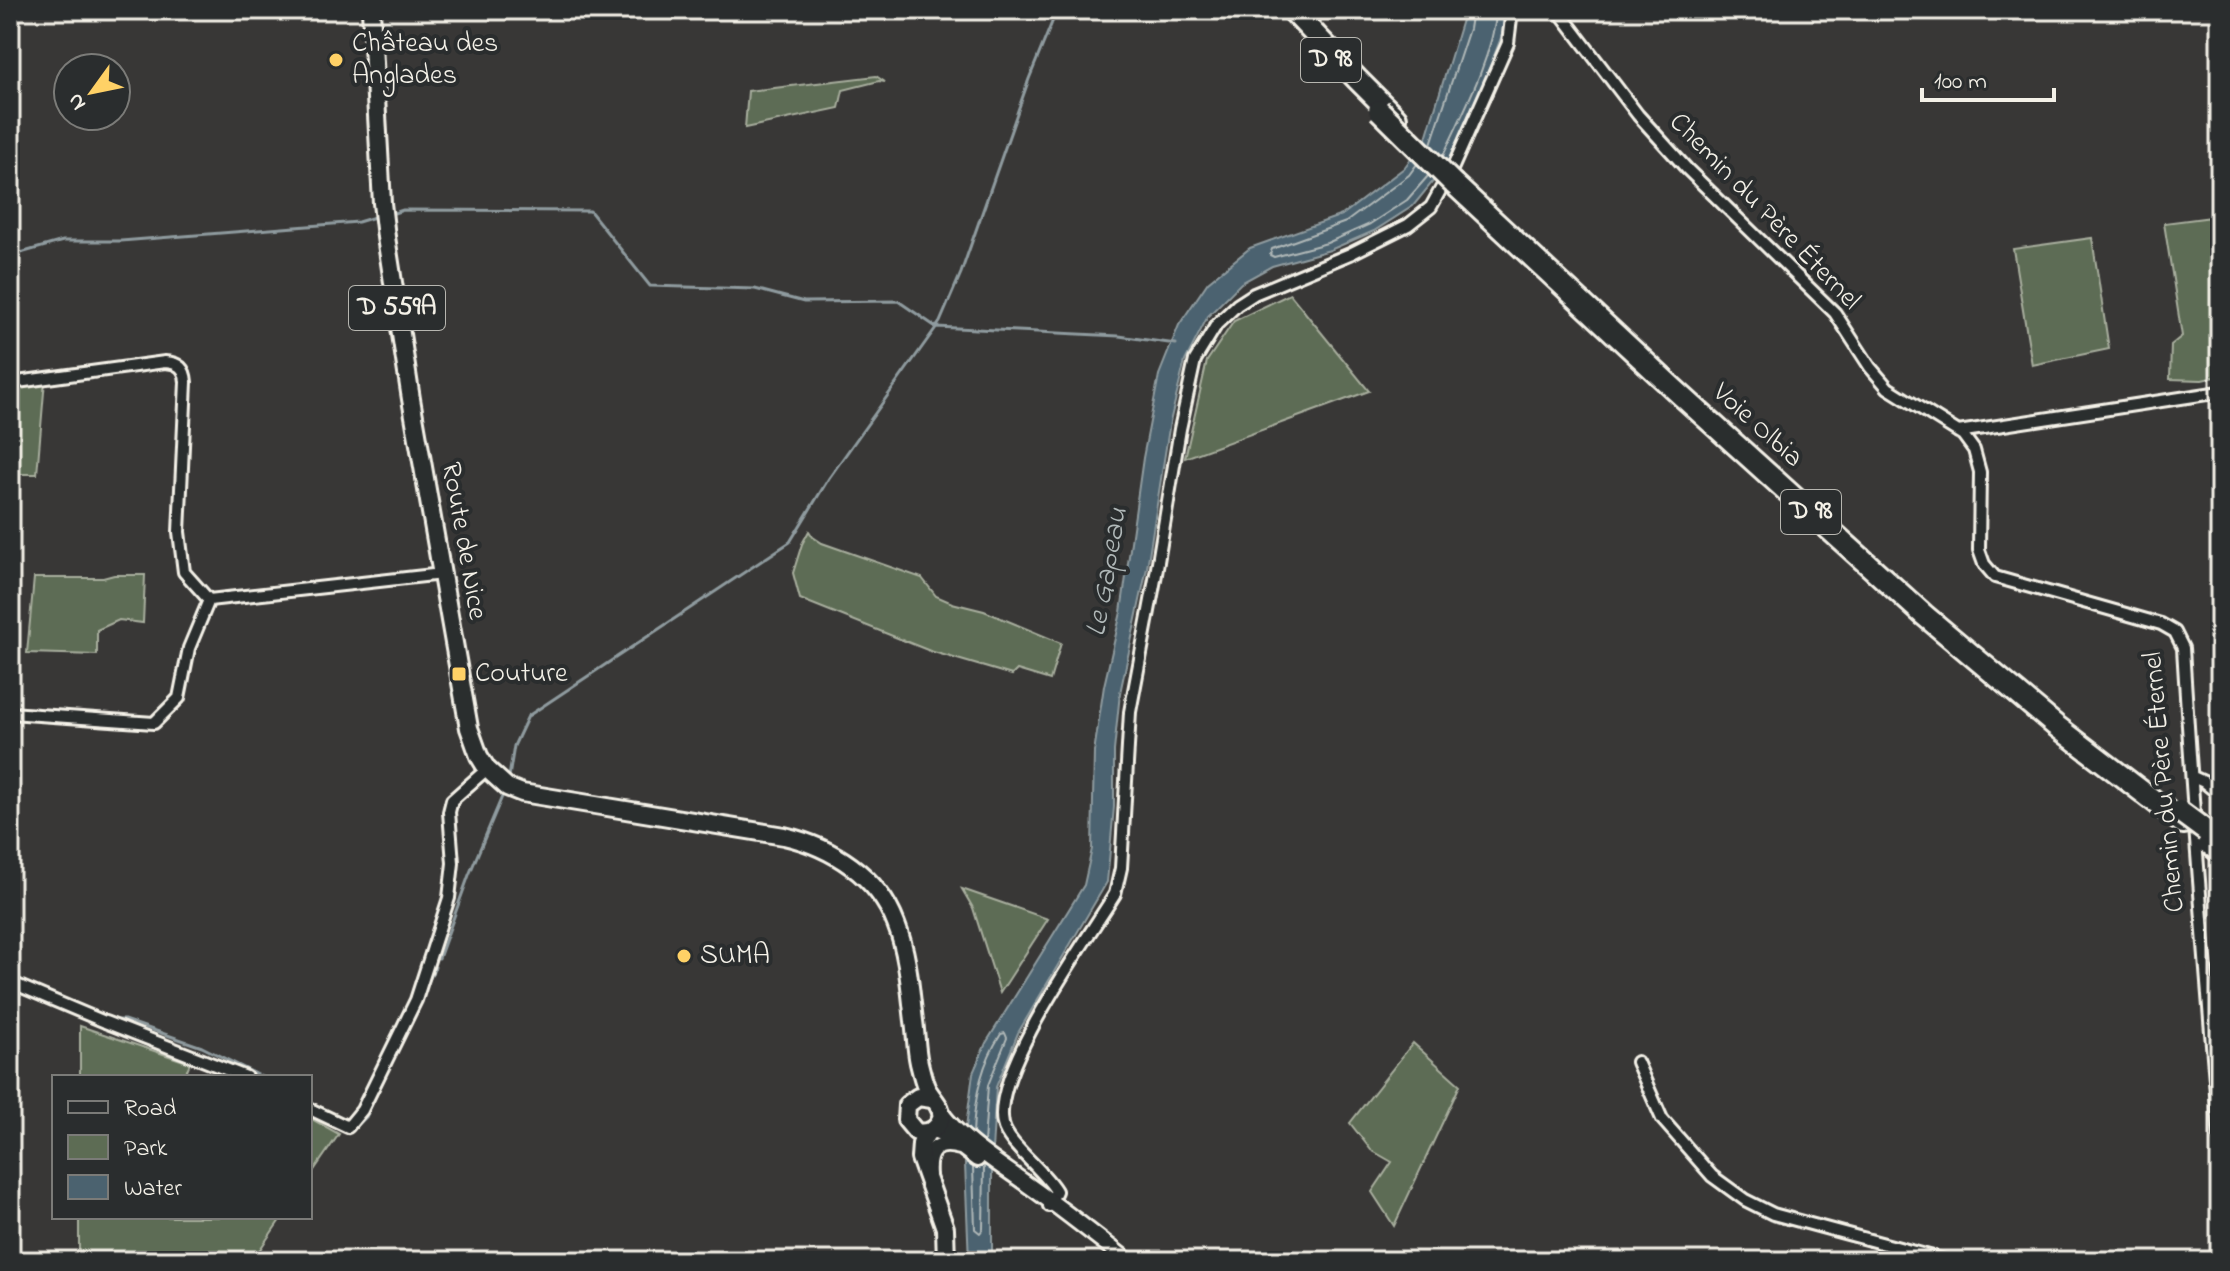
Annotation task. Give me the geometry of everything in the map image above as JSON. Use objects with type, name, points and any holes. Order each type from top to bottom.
[{"type":"highway","name":"Voie Olbia","points":[[1284,10],[1456,181],[1940,618],[2011,680],[2209,837],[2220,852]]},
{"type":"highway","name":"Voie Olbia","points":[[1292,10],[1381,107]]},
{"type":"main road","name":"Route de Nice","points":[[371,10],[383,214],[411,399],[469,728],[487,769]]},
{"type":"main road","points":[[487,769],[507,787],[522,793],[776,834],[821,848],[854,867],[878,892],[895,921],[904,952],[919,1063],[925,1084],[960,1140]]},
{"type":"main road","points":[[913,1099],[919,1063]]},
{"type":"main road","points":[[946,1258],[936,1219],[914,1161],[924,1130],[940,1122],[937,1106],[923,1096],[907,1105],[905,1115],[924,1130],[960,1140],[1116,1261]]},
{"type":"main road","points":[[924,1130],[920,1158],[945,1228],[946,1258]]},
{"type":"main road","points":[[929,1179],[928,1157],[935,1148],[960,1140]]},
{"type":"main road","points":[[1006,1175],[1128,1261]]},
{"type":"street","points":[[1049,1204],[1056,1191],[1009,1136],[1003,1124],[1003,1101],[1027,1035],[1115,894],[1121,868],[1130,712],[1195,360],[1217,324],[1237,305],[1254,294],[1350,254],[1408,225],[1431,207],[1453,167],[1508,43],[1512,10]]},
{"type":"street","name":"Chemin du Père Éternel","points":[[1558,10],[1638,115],[1687,169],[1835,313],[1870,367],[1888,388],[1963,435],[1974,450],[1980,472],[1979,550],[1984,564],[1995,577],[2161,624],[2175,632],[2183,648],[2196,859],[2220,1140]]},
{"type":"street","points":[[10,383],[165,362],[181,366],[186,382],[179,532],[184,572],[209,600]]},
{"type":"street","points":[[1958,432],[2220,392]]},
{"type":"street","points":[[209,600],[442,574]]},
{"type":"street","points":[[10,713],[154,723],[179,698],[189,648],[209,600]]},
{"type":"street","points":[[312,1110],[348,1127],[362,1110],[416,1000],[449,898],[453,863],[449,812],[452,800],[487,769]]},
{"type":"street","points":[[2193,777],[2220,795]]},
{"type":"street","points":[[10,982],[241,1075]]},
{"type":"street","points":[[1637,1062],[1662,1119],[1712,1176],[1745,1200],[1773,1214],[1948,1261]]},
{"type":"green space","points":[[876,76],[885,82],[843,90],[839,108],[745,128],[748,91]]},
{"type":"green space","points":[[2220,216],[2220,376],[2202,380],[2170,379],[2171,345],[2182,336],[2164,223]]},
{"type":"green space","points":[[2092,238],[2109,349],[2032,365],[2013,249]]},
{"type":"green space","points":[[1290,294],[1369,391],[1185,458],[1207,361],[1234,321]]},
{"type":"green space","points":[[45,380],[37,474],[10,474],[10,385]]},
{"type":"green space","points":[[809,531],[822,543],[922,578],[936,596],[984,611],[1061,643],[1050,680],[1017,670],[1012,675],[930,651],[800,599],[793,573]]},
{"type":"green space","points":[[145,575],[143,623],[119,620],[97,630],[97,655],[27,653],[34,578],[103,578]]},
{"type":"green space","points":[[962,889],[1048,919],[1000,993],[973,908]]},
{"type":"green space","points":[[80,1026],[190,1063],[185,1075],[80,1075]]},
{"type":"green space","points":[[1413,1043],[1460,1085],[1394,1226],[1372,1192],[1392,1162],[1371,1150],[1350,1123]]},
{"type":"green space","points":[[312,1119],[339,1134],[312,1173]]},
{"type":"green space","points":[[79,1219],[281,1219],[252,1261],[79,1261]]},
{"type":"water","points":[[1465,10],[1505,10],[1502,35],[1449,162],[1413,206],[1374,231],[1330,250],[1272,266],[1241,283],[1208,316],[1185,361],[1170,422],[1147,568],[1120,693],[1107,882],[1018,1033],[996,1087],[992,1150],[992,1261],[969,1261],[965,1164],[973,1073],[986,1043],[1084,885],[1092,849],[1094,752],[1104,686],[1121,612],[1143,458],[1159,375],[1179,325],[1208,282],[1250,248],[1342,215],[1404,168],[1426,138]]},
{"type":"waterway","points":[[509,777],[514,746],[528,716],[790,542],[829,478],[940,322],[961,273],[1029,79],[1057,10]]},
{"type":"waterway","points":[[394,213],[403,210],[590,211],[650,286],[755,289],[804,302],[898,301],[936,327],[1119,336],[1176,344]]},
{"type":"waterway","points":[[10,256],[63,241],[121,241],[358,222],[378,216]]},
{"type":"waterway","points":[[439,958],[504,792]]},
{"type":"waterway","points":[[423,993],[435,967]]},
{"type":"waterway","points":[[113,1020],[124,1020],[202,1047],[258,1075]]},
{"type":"waterway","points":[[352,1131],[366,1117],[400,1044]]},
{"type":"waterway","points":[[312,1103],[338,1117]]},
{"type":"place","name":"Château des Anglades","points":[[336,60]]},
{"type":"place","name":"Couture","points":[[459,674]]},
{"type":"place","name":"SUMA","points":[[684,956]]},
{"type":"water label","name":"Le Gapeau","points":[[1108,572]]}]
